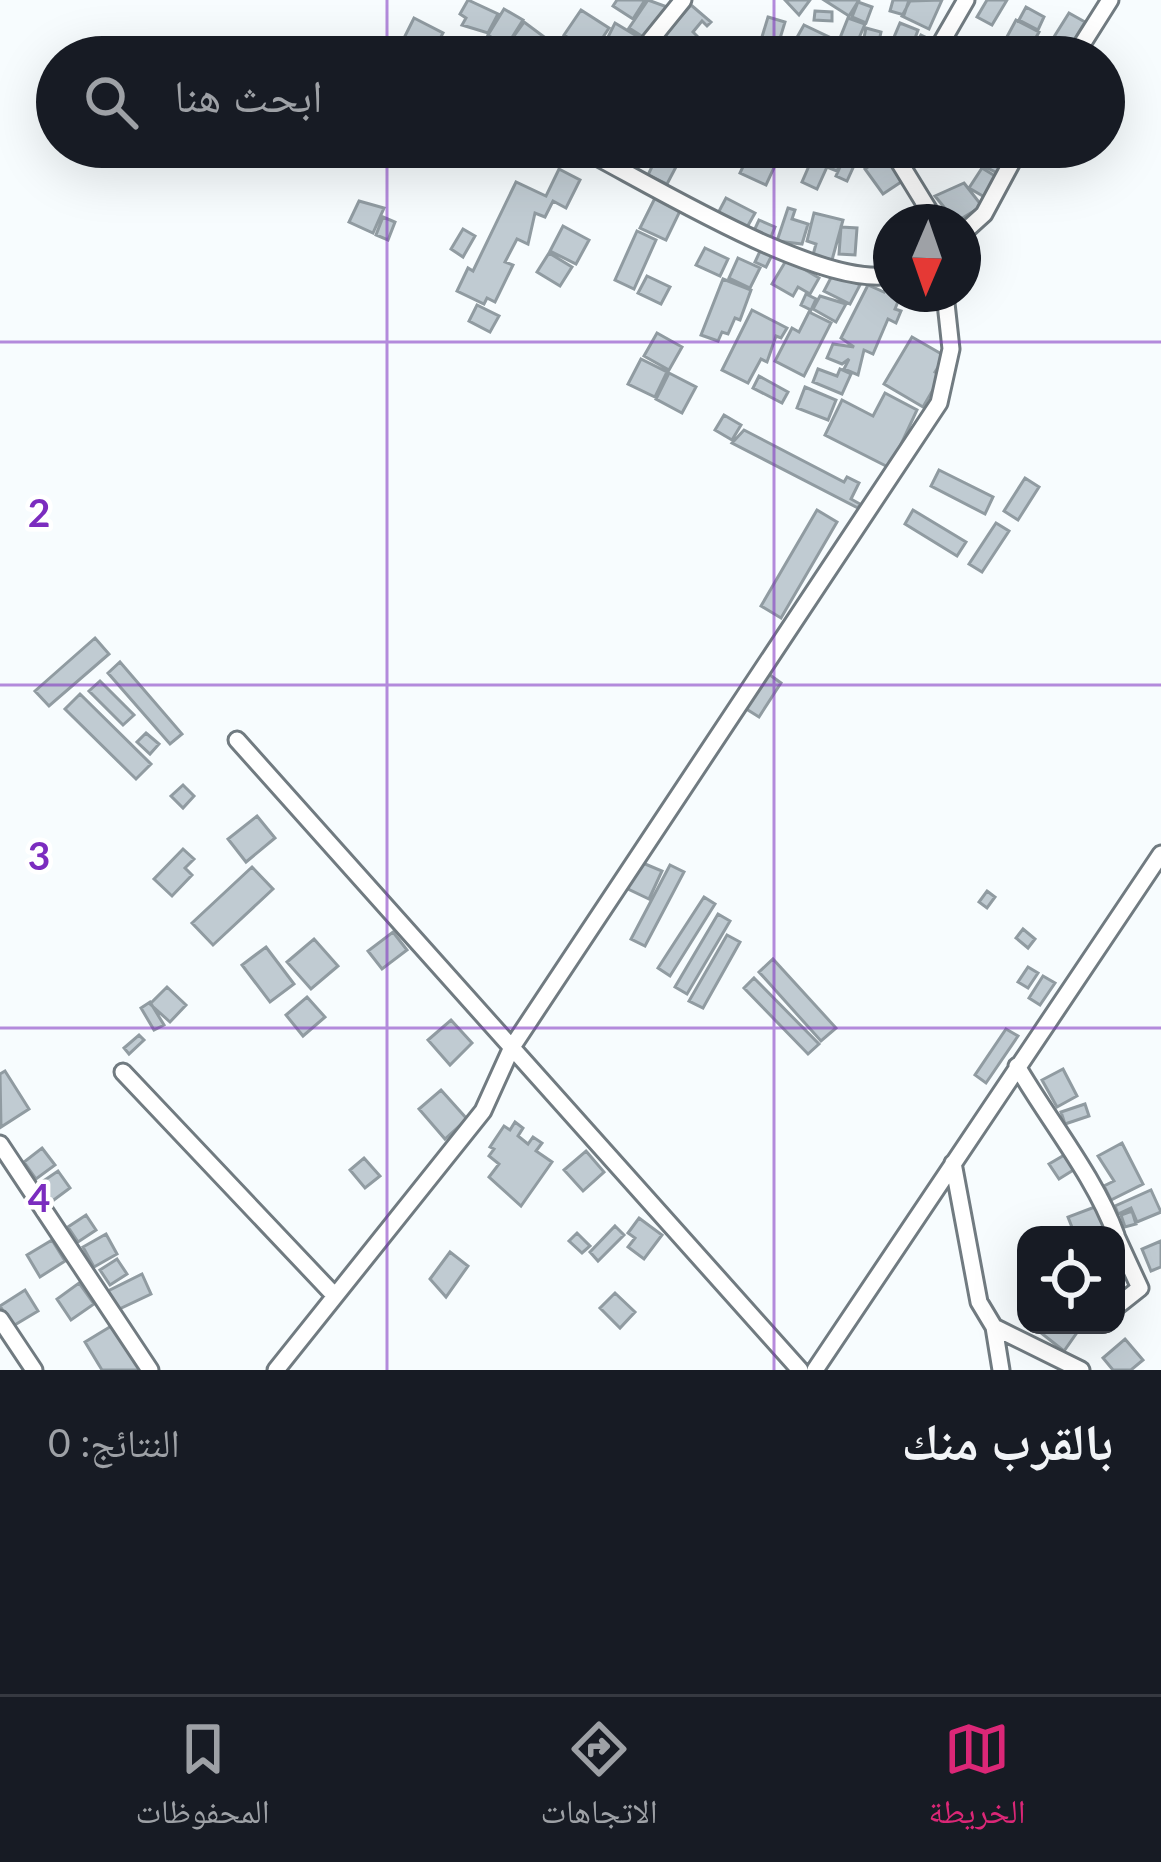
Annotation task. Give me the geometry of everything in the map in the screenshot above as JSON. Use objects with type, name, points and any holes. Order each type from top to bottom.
[{"type":"street","points":[[654,36],[682,0]]},
{"type":"street","points":[[945,36],[966,0]]},
{"type":"street","points":[[1088,36],[1111,0]]},
{"type":"street","points":[[619,168],[794,257],[873,278]]},
{"type":"street","points":[[903,168],[925,204]]},
{"type":"street","points":[[981,217],[1009,168]]},
{"type":"street","points":[[276,1370],[483,1111],[512,1047],[939,403],[951,349],[947,312]]},
{"type":"street","points":[[237,740],[800,1370]]},
{"type":"street","points":[[815,1370],[1161,854]]},
{"type":"street","points":[[1017,1066],[1067,1152],[1102,1198],[1112,1226]]},
{"type":"street","points":[[123,1072],[335,1296]]},
{"type":"street","points":[[0,1144],[150,1370]]},
{"type":"street","points":[[953,1163],[980,1302],[994,1327],[1001,1370]]},
{"type":"street","points":[[1125,1256],[1140,1288],[1125,1300]]},
{"type":"street","points":[[0,1319],[34,1370]]},
{"type":"street","points":[[994,1327],[1081,1370]]},
{"type":"building","points":[[468,0],[498,14],[488,33],[462,25],[466,18],[460,14]]},
{"type":"building","points":[[617,0],[645,0],[633,19],[613,6]]},
{"type":"building","points":[[648,0],[670,8],[651,36],[629,28]]},
{"type":"building","points":[[785,0],[810,0],[799,15]]},
{"type":"building","points":[[824,0],[859,0],[849,16]]},
{"type":"building","points":[[893,0],[909,0],[904,15],[890,11]]},
{"type":"building","points":[[942,0],[929,29],[902,16],[910,1]]},
{"type":"building","points":[[987,0],[1007,0],[992,25],[977,17]]},
{"type":"building","points":[[858,2],[872,7],[866,23],[852,17]]},
{"type":"building","points":[[691,5],[711,22],[707,26],[702,21],[693,32],[697,36],[664,36]]},
{"type":"building","points":[[1026,7],[1044,17],[1038,30],[1019,20]]},
{"type":"building","points":[[504,9],[523,20],[513,36],[488,35]]},
{"type":"building","points":[[581,10],[609,28],[604,36],[564,35]]},
{"type":"building","points":[[815,11],[832,12],[832,21],[814,20]]},
{"type":"building","points":[[1069,13],[1085,22],[1076,36],[1055,36]]},
{"type":"building","points":[[768,17],[785,22],[781,36],[762,36]]},
{"type":"building","points":[[414,18],[443,33],[441,36],[405,36]]},
{"type":"building","points":[[848,18],[865,24],[860,36],[841,36]]},
{"type":"building","points":[[1016,20],[1039,32],[1037,36],[1007,36]]},
{"type":"building","points":[[524,22],[543,36],[514,36]]},
{"type":"building","points":[[615,23],[637,36],[608,36]]},
{"type":"building","points":[[900,23],[918,30],[916,36],[895,36]]},
{"type":"building","points":[[804,25],[827,36],[798,36]]},
{"type":"building","points":[[866,28],[881,32],[880,36],[864,36]]},
{"type":"building","points":[[651,168],[675,168],[667,184],[648,175]]},
{"type":"building","points":[[742,168],[774,168],[766,185],[740,173]]},
{"type":"building","points":[[808,168],[827,168],[817,189],[802,182]]},
{"type":"building","points":[[840,168],[853,168],[847,181],[836,176]]},
{"type":"building","points":[[900,168],[907,178],[883,194],[865,169]]},
{"type":"building","points":[[982,168],[1000,179],[988,199],[969,188]]},
{"type":"building","points":[[559,169],[580,180],[566,208],[553,201],[545,217],[535,213],[528,244],[517,239],[505,262],[513,265],[495,302],[487,298],[484,304],[457,291],[468,268],[473,271],[516,182],[546,196]]},
{"type":"building","points":[[964,183],[980,204],[941,204],[935,196]]},
{"type":"building","points":[[656,196],[681,209],[666,240],[640,228]]},
{"type":"building","points":[[726,198],[755,213],[746,229],[717,215]]},
{"type":"building","points":[[359,201],[384,208],[373,233],[349,222]]},
{"type":"building","points":[[788,208],[795,210],[792,219],[808,224],[802,244],[777,241]]},
{"type":"building","points":[[814,213],[843,220],[832,260],[813,255],[816,244],[807,241]]},
{"type":"building","points":[[383,217],[395,222],[388,240],[376,235]]},
{"type":"building","points":[[759,220],[775,227],[770,239],[753,233]]},
{"type":"building","points":[[563,226],[589,240],[576,264],[550,251]]},
{"type":"building","points":[[841,227],[857,228],[855,255],[839,254]]},
{"type":"building","points":[[463,229],[475,236],[463,257],[451,249]]},
{"type":"building","points":[[637,231],[656,240],[634,289],[615,280]]},
{"type":"building","points":[[705,248],[728,259],[720,276],[696,265]]},
{"type":"building","points":[[761,249],[772,255],[766,267],[755,262]]},
{"type":"building","points":[[549,253],[572,267],[560,286],[537,272]]},
{"type":"building","points":[[738,258],[760,268],[750,288],[729,278]]},
{"type":"building","points":[[787,259],[819,278],[810,294],[798,287],[793,296],[772,284]]},
{"type":"building","points":[[834,272],[860,285],[850,304],[824,291]]},
{"type":"building","points":[[647,276],[670,287],[661,304],[638,293]]},
{"type":"building","points":[[723,279],[751,290],[740,320],[735,318],[728,334],[722,332],[718,341],[701,335]]},
{"type":"building","points":[[868,285],[873,287],[873,312],[901,312],[896,323],[888,319],[873,354],[864,350],[858,375],[844,369],[849,359],[842,364],[827,358],[833,344],[854,347],[841,338]]},
{"type":"building","points":[[806,294],[816,299],[811,310],[801,305]]},
{"type":"building","points":[[820,296],[846,304],[836,322],[813,309]]},
{"type":"building","points":[[477,305],[499,316],[490,332],[469,321]]},
{"type":"building","points":[[752,310],[787,328],[781,338],[776,336],[767,362],[761,359],[748,383],[722,370]]},
{"type":"building","points":[[809,312],[831,323],[804,376],[775,361],[792,328],[799,332]]},
{"type":"building","points":[[657,333],[682,347],[669,370],[644,356]]},
{"type":"building","points":[[912,337],[945,356],[935,372],[941,376],[923,407],[884,384]]},
{"type":"building","points":[[641,359],[667,372],[655,397],[628,384]]},
{"type":"building","points":[[818,369],[837,376],[840,369],[851,374],[842,394],[813,382]]},
{"type":"building","points":[[669,373],[696,387],[682,413],[656,399]]},
{"type":"building","points":[[759,376],[788,392],[782,403],[753,388]]},
{"type":"building","points":[[805,387],[836,400],[828,420],[797,408]]},
{"type":"building","points":[[885,393],[917,410],[890,468],[825,435],[842,400],[873,416]]},
{"type":"building","points":[[724,415],[741,425],[732,440],[715,430]]},
{"type":"building","points":[[744,430],[844,482],[847,477],[859,483],[851,499],[860,504],[858,508],[732,443]]},
{"type":"building","points":[[939,470],[993,497],[985,514],[931,486]]},
{"type":"building","points":[[1025,478],[1039,487],[1018,520],[1004,511]]},
{"type":"building","points":[[817,510],[837,522],[781,618],[761,606]]},
{"type":"building","points":[[913,510],[966,542],[957,556],[905,524]]},
{"type":"building","points":[[996,523],[1009,531],[982,572],[969,564]]},
{"type":"building","points":[[95,638],[109,654],[49,706],[35,691]]},
{"type":"building","points":[[120,662],[182,734],[170,744],[108,673]]},
{"type":"building","points":[[763,670],[781,683],[759,717],[740,705]]},
{"type":"building","points":[[100,681],[134,715],[123,725],[89,691]]},
{"type":"building","points":[[80,694],[151,764],[136,779],[65,709]]},
{"type":"building","points":[[146,733],[159,744],[150,754],[137,742]]},
{"type":"building","points":[[183,785],[194,796],[183,808],[171,796]]},
{"type":"building","points":[[257,816],[275,838],[246,862],[228,839]]},
{"type":"building","points":[[183,849],[194,859],[185,868],[192,875],[172,896],[154,879]]},
{"type":"building","points":[[638,861],[662,871],[649,899],[626,888]]},
{"type":"building","points":[[670,865],[684,872],[645,946],[631,939]]},
{"type":"building","points":[[252,867],[273,889],[213,945],[192,923]]},
{"type":"building","points":[[987,891],[995,897],[987,908],[979,902]]},
{"type":"building","points":[[704,897],[715,904],[670,976],[658,968]]},
{"type":"building","points":[[718,914],[730,921],[687,994],[675,987]]},
{"type":"building","points":[[1023,929],[1035,939],[1028,948],[1016,938]]},
{"type":"building","points":[[393,932],[407,950],[382,969],[368,951]]},
{"type":"building","points":[[727,935],[740,942],[703,1008],[689,1001]]},
{"type":"building","points":[[314,939],[338,966],[311,989],[287,962]]},
{"type":"building","points":[[266,947],[294,984],[270,1002],[242,965]]},
{"type":"building","points":[[773,959],[836,1028],[821,1041],[759,972]]},
{"type":"building","points":[[1028,967],[1038,973],[1028,988],[1018,982]]},
{"type":"building","points":[[1043,976],[1055,983],[1040,1005],[1029,998]]},
{"type":"building","points":[[754,978],[819,1044],[808,1054],[744,988]]},
{"type":"building","points":[[167,987],[186,1005],[170,1022],[150,1004]]},
{"type":"building","points":[[307,997],[325,1017],[303,1036],[286,1015]]},
{"type":"building","points":[[150,1002],[164,1025],[154,1030],[141,1008]]},
{"type":"building","points":[[451,1020],[472,1043],[450,1065],[428,1040]]},
{"type":"building","points":[[1006,1029],[1018,1036],[986,1083],[975,1075]]},
{"type":"building","points":[[139,1035],[144,1040],[129,1054],[124,1048]]},
{"type":"building","points":[[1063,1069],[1077,1096],[1057,1107],[1042,1080]]},
{"type":"building","points":[[5,1071],[29,1109],[1,1127],[0,1074]]},
{"type":"building","points":[[441,1090],[467,1119],[445,1139],[419,1109]]},
{"type":"building","points":[[1085,1104],[1089,1116],[1065,1124],[1061,1112]]},
{"type":"building","points":[[515,1122],[523,1128],[518,1136],[528,1144],[533,1137],[542,1143],[536,1151],[552,1162],[521,1206],[489,1177],[499,1164],[489,1156],[494,1149],[490,1147],[504,1126],[510,1130]]},
{"type":"building","points":[[1122,1143],[1143,1184],[1111,1200],[1104,1186],[1114,1181],[1098,1156]]},
{"type":"building","points":[[42,1148],[55,1165],[36,1179],[24,1162]]},
{"type":"building","points":[[586,1151],[604,1172],[583,1191],[564,1170]]},
{"type":"building","points":[[1066,1154],[1075,1169],[1059,1179],[1049,1164]]},
{"type":"building","points":[[364,1158],[380,1176],[365,1188],[350,1170]]},
{"type":"building","points":[[58,1171],[70,1188],[51,1202],[39,1184]]},
{"type":"building","points":[[1151,1190],[1161,1212],[1137,1222],[1131,1208],[1118,1214],[1115,1206]]},
{"type":"building","points":[[1100,1205],[1107,1226],[1072,1226],[1068,1217]]},
{"type":"building","points":[[1132,1211],[1136,1224],[1125,1227],[1121,1215]]},
{"type":"building","points":[[86,1215],[96,1230],[78,1242],[68,1227]]},
{"type":"building","points":[[639,1218],[662,1235],[644,1259],[628,1247],[635,1238],[628,1233]]},
{"type":"building","points":[[615,1226],[624,1235],[598,1261],[590,1252]]},
{"type":"building","points":[[577,1233],[590,1246],[582,1253],[569,1241]]},
{"type":"building","points":[[106,1234],[117,1254],[94,1267],[83,1247]]},
{"type":"building","points":[[52,1240],[65,1261],[40,1277],[27,1255]]},
{"type":"building","points":[[1161,1241],[1161,1267],[1151,1271],[1142,1249]]},
{"type":"building","points":[[450,1252],[468,1266],[446,1297],[430,1279]]},
{"type":"building","points":[[117,1259],[127,1274],[110,1285],[100,1270]]},
{"type":"building","points":[[142,1274],[151,1294],[115,1311],[106,1292]]},
{"type":"building","points":[[79,1283],[94,1304],[71,1320],[57,1299]]},
{"type":"building","points":[[25,1290],[38,1311],[13,1326],[0,1306]]},
{"type":"building","points":[[615,1293],[635,1312],[620,1328],[600,1308]]},
{"type":"building","points":[[113,1325],[141,1370],[102,1370],[85,1342]]},
{"type":"building","points":[[1042,1334],[1076,1334],[1064,1351]]},
{"type":"building","points":[[1125,1339],[1143,1360],[1131,1370],[1113,1370],[1103,1358]]}]
